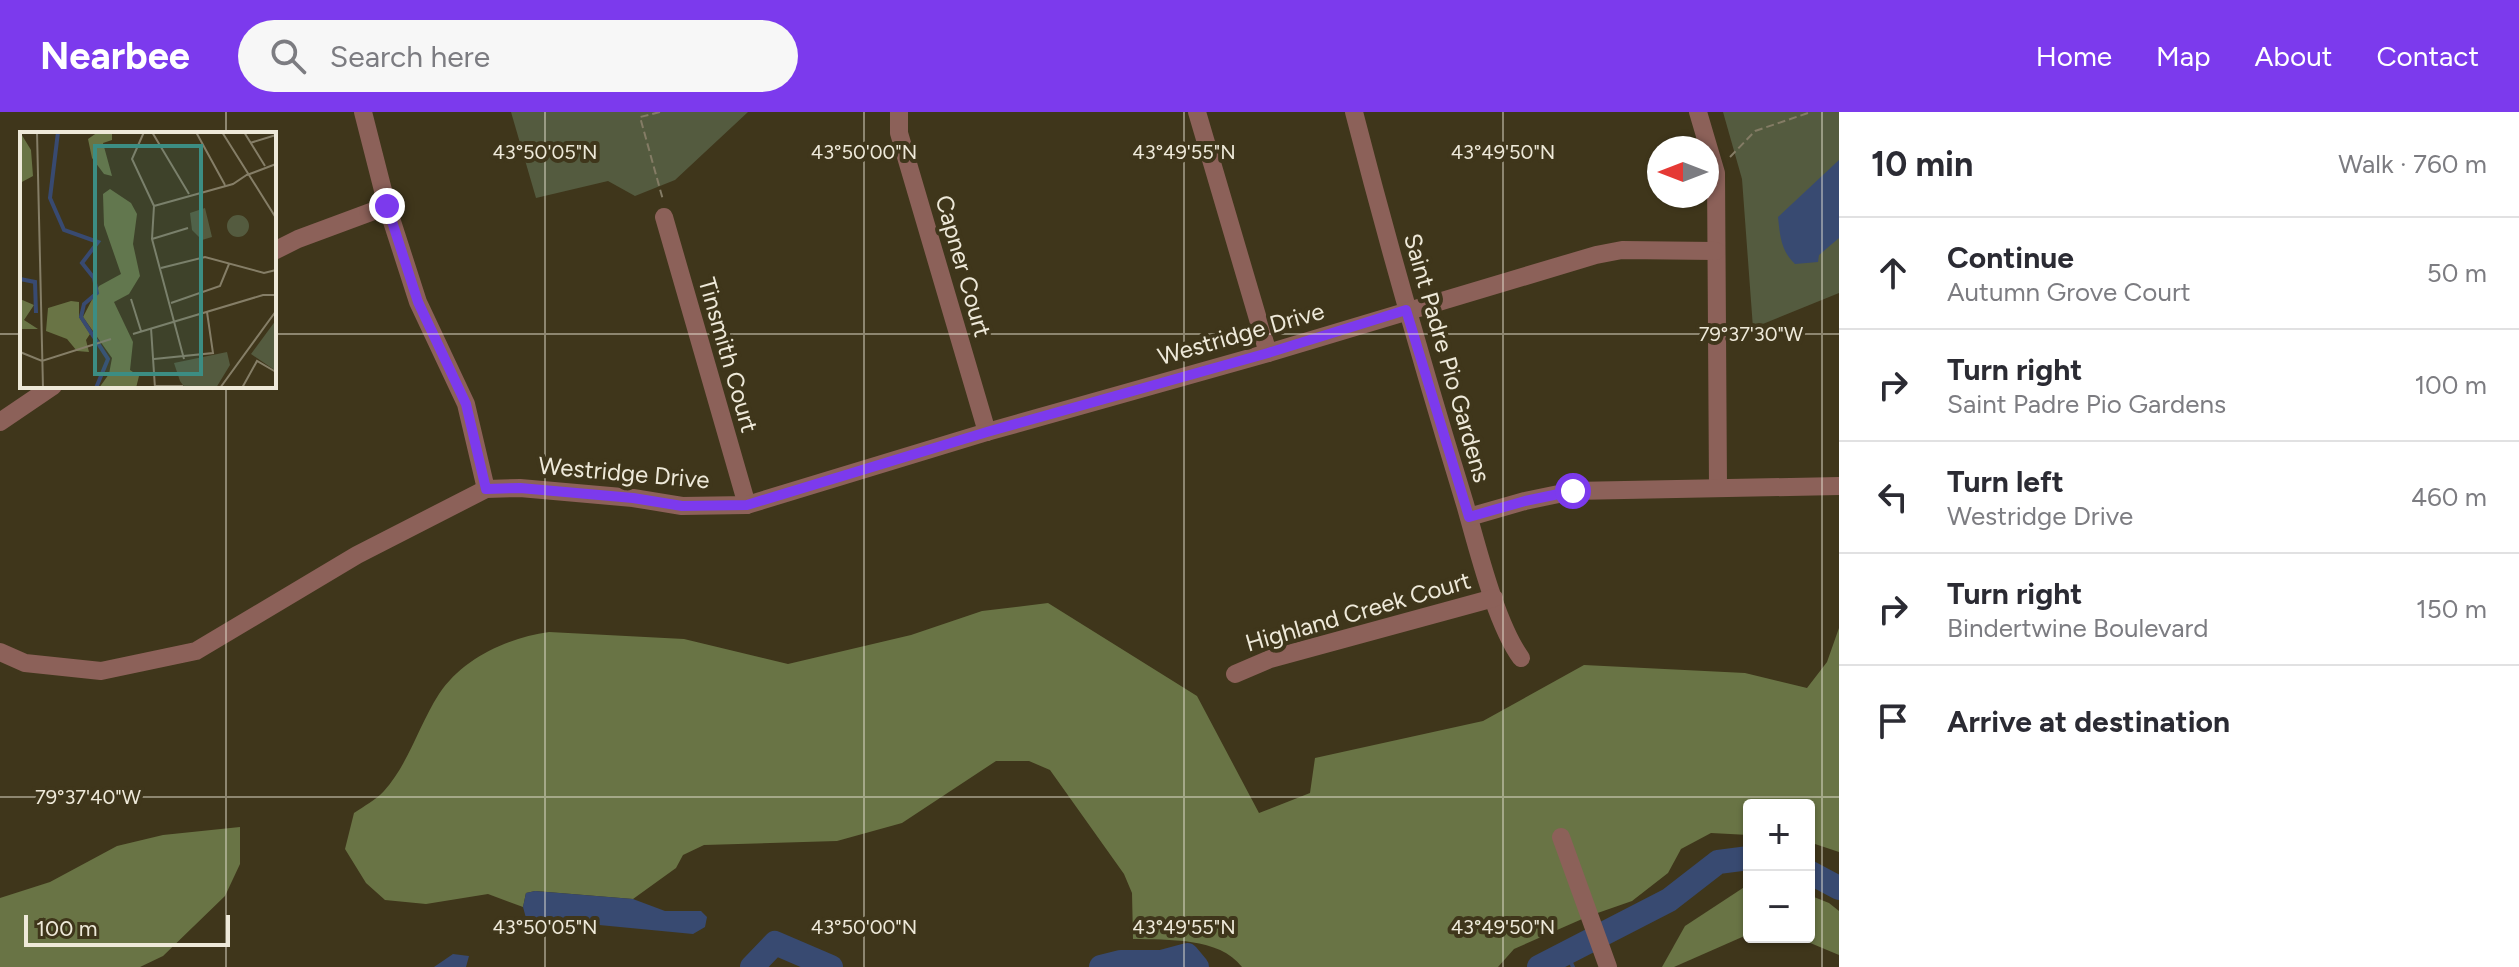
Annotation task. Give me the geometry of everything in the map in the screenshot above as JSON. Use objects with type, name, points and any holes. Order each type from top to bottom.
[{"type":"street","points":[[363,112],[387,206],[418,302],[466,404],[486,489]]},
{"type":"street","name":"Capner Court","points":[[899,112],[899,133],[987,432]]},
{"type":"street","points":[[1197,112],[1268,353]]},
{"type":"street","name":"Saint Padre Pio Gardens","points":[[1354,112],[1406,310],[1469,517],[1494,598],[1521,658]]},
{"type":"street","points":[[1698,112],[1705,136]]},
{"type":"street","points":[[276,250],[387,206]]},
{"type":"street","points":[[1716,208],[1718,488]]},
{"type":"street","name":"Tinsmith Court","points":[[664,217],[747,505]]},
{"type":"street","name":"Westridge Drive","points":[[0,652],[25,663],[101,671],[196,651],[357,555],[486,489],[548,490],[682,506],[747,505],[987,432],[1622,250],[1716,251]]},
{"type":"street","points":[[0,422],[50,388]]},
{"type":"street","points":[[1469,517],[1573,491],[1839,486]]},
{"type":"street","name":"Highland Creek Court","points":[[1235,674],[1270,659],[1494,598]]},
{"type":"street","points":[[1561,837],[1608,967]]},
{"type":"path","points":[[660,112],[640,117],[662,192],[664,217]]},
{"type":"path","points":[[1719,170],[1755,131],[1811,112]]},
{"type":"green space","points":[[511,112],[748,112],[675,180],[635,196],[608,181],[536,198]]},
{"type":"green space","points":[[1723,112],[1839,112],[1839,293],[1753,328],[1742,179]]},
{"type":"green space","points":[[1048,603],[1197,696],[1259,813],[1310,793],[1315,758],[1483,721],[1584,665],[1745,673],[1807,688],[1827,662],[1839,628],[1839,852],[1815,844],[1815,799],[1743,799],[1743,835],[1711,833],[1681,849],[1668,873],[1632,901],[1514,949],[1498,967],[1242,967],[1232,957],[1207,945],[1177,940],[1133,939],[1132,893],[1124,874],[1050,770],[1029,761],[996,761],[902,823],[837,841],[704,845],[683,855],[676,868],[633,899],[535,891],[526,893],[523,907],[488,894],[426,904],[385,900],[366,883],[345,849],[354,813],[377,797],[393,780],[432,706],[449,681],[473,660],[517,639],[549,632],[684,639],[788,664],[911,635],[982,611]]},
{"type":"green space","points":[[240,827],[240,864],[225,896],[163,956],[140,967],[0,967],[0,898],[50,882],[117,846],[163,835]]},
{"type":"green space","points":[[1743,888],[1743,937],[1674,967],[1662,967],[1685,926]]},
{"type":"green space","points":[[1815,897],[1839,911],[1839,955],[1810,943],[1815,943]]},
{"type":"water","points":[[1839,160],[1839,238],[1819,255],[1818,262],[1795,264],[1784,248],[1778,217]]},
{"type":"water","points":[[535,891],[633,899],[665,911],[701,911],[707,917],[705,927],[693,934],[526,918],[523,907],[526,893]]},
{"type":"water","points":[[453,954],[469,956],[466,967],[434,967]]},
{"type":"waterway","points":[[1539,967],[1669,900],[1718,862],[1743,859]]},
{"type":"waterway","points":[[1815,875],[1839,888]]},
{"type":"waterway","points":[[752,967],[775,943],[831,967]]},
{"type":"waterway","points":[[1566,952],[1573,967]]},
{"type":"waterway","points":[[1101,967],[1121,962],[1161,962],[1187,955],[1197,967]]},
{"type":"route","points":[[387,206],[418,302],[466,404],[486,489],[520,488],[633,498],[682,506],[747,505],[1406,310],[1469,517],[1573,491]]}]
